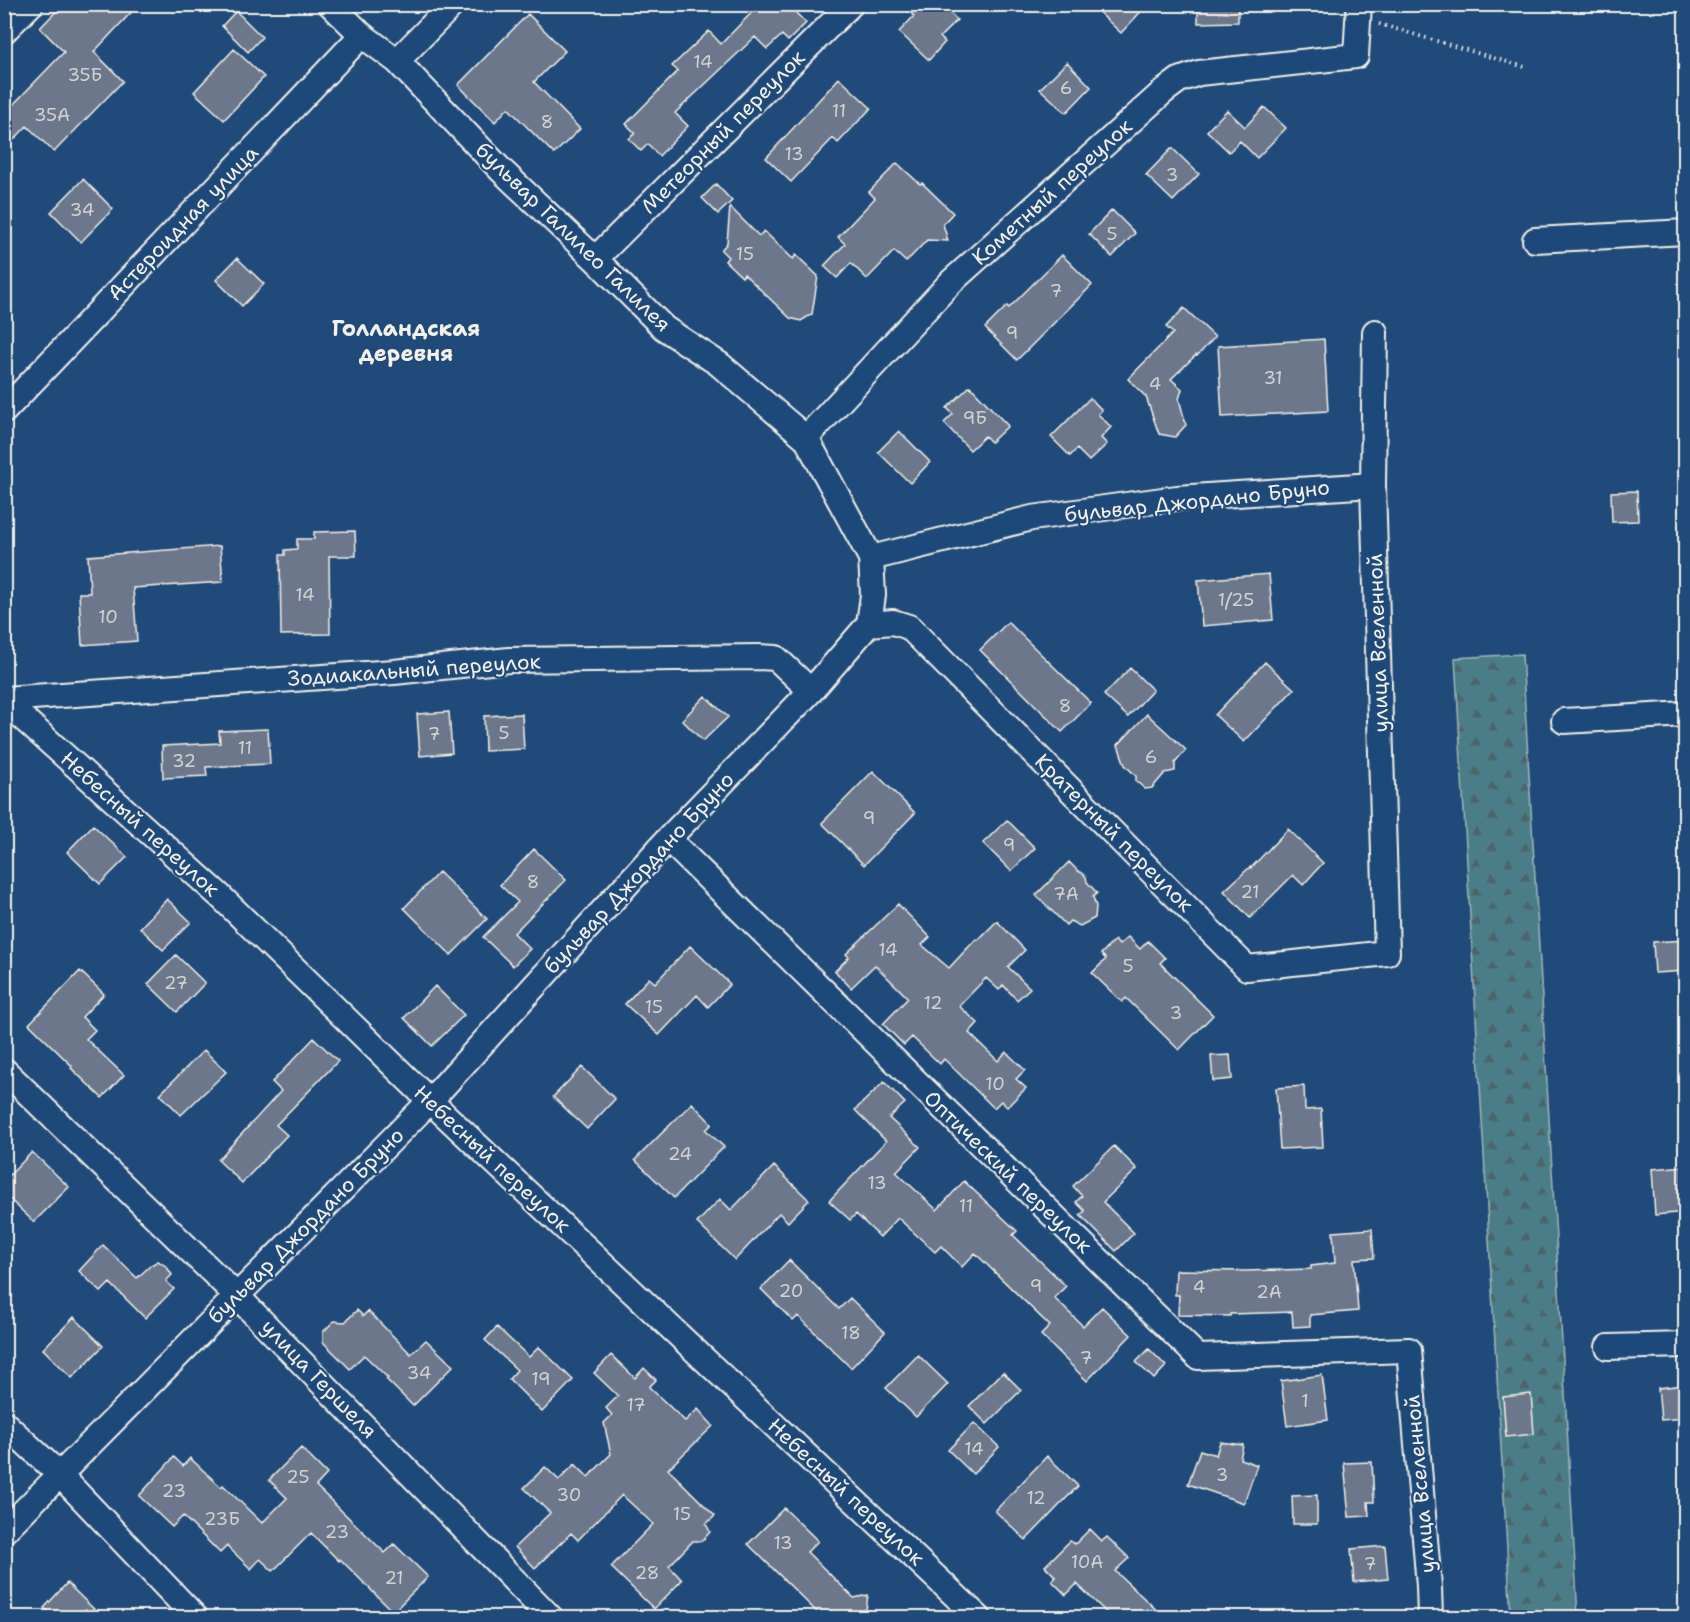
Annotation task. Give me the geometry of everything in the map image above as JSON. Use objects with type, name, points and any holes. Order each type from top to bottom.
[{"type":"street","points":[[4,31],[31,4]]},
{"type":"street","name":"бульвар Галилео Галилея","points":[[330,4],[362,35],[397,61],[501,170],[664,328],[719,364],[806,438],[871,558]]},
{"type":"street","points":[[397,61],[453,4]]},
{"type":"street","name":"Метеорный переулок","points":[[595,259],[851,4]]},
{"type":"street","name":"Кометный переулок","points":[[806,438],[951,282],[1163,92],[1179,80],[1199,73],[1356,56],[1359,11]]},
{"type":"street","name":"Астероидная улица","points":[[4,411],[362,35]]},
{"type":"street","points":[[1535,240],[1686,232]]},
{"type":"street","name":"улица Вселенной","points":[[1375,332],[1373,485],[1388,953]]},
{"type":"street","name":"бульвар Джордано Бруно","points":[[871,558],[1032,518],[1177,498],[1373,485]]},
{"type":"street","points":[[869,624],[873,595],[871,558]]},
{"type":"street","name":"Кратерный переулок","points":[[869,624],[893,622],[909,627],[1246,968],[1388,953]]},
{"type":"street","name":"бульвар Джордано Бруно","points":[[4,1531],[430,1101],[668,839],[811,691],[869,624]]},
{"type":"street","name":"Зодиакальный переулок","points":[[4,700],[394,672],[509,660],[759,657],[777,658],[811,691]]},
{"type":"street","name":"Небесный переулок","points":[[4,700],[220,896],[430,1101],[979,1617]]},
{"type":"street","points":[[1564,721],[1686,714]]},
{"type":"street","name":"Оптический переулок","points":[[668,839],[1198,1357],[1409,1350]]},
{"type":"street","name":"улица Гершеля","points":[[4,1070],[237,1296],[551,1617]]},
{"type":"street","points":[[1608,1347],[1686,1345]]},
{"type":"street","name":"улица Вселенной","points":[[1409,1350],[1430,1617]]},
{"type":"street","points":[[4,1423],[60,1475],[196,1617]]},
{"type":"path","points":[[1359,11],[1528,68]]},
{"type":"green space","points":[[1522,654],[1578,1617],[1511,1617],[1455,658]]},
{"type":"building","points":[[63,4],[139,4],[94,52],[123,81],[54,152],[27,126],[4,150],[4,114],[64,52],[40,28]]},
{"type":"building","points":[[760,4],[787,4],[806,23],[788,41],[782,35],[767,49],[755,37],[675,113],[688,126],[659,156],[648,144],[641,151],[629,139],[635,133],[626,124],[678,71],[672,66],[709,31],[721,44]]},
{"type":"building","points":[[902,4],[941,4],[957,20],[940,37],[945,42],[929,60],[899,32],[914,16]]},
{"type":"building","points":[[1090,4],[1148,4],[1121,33]]},
{"type":"building","points":[[1198,4],[1238,4],[1238,22],[1198,23]]},
{"type":"building","points":[[236,11],[262,37],[248,52],[222,26]]},
{"type":"building","points":[[528,14],[565,51],[534,82],[580,129],[554,154],[508,108],[495,122],[458,85]]},
{"type":"building","points":[[234,49],[264,77],[224,120],[194,92]]},
{"type":"building","points":[[1067,62],[1091,87],[1066,113],[1040,89]]},
{"type":"building","points":[[839,78],[871,108],[838,143],[833,138],[791,182],[766,158]]},
{"type":"building","points":[[1264,107],[1286,128],[1257,158],[1240,141],[1229,152],[1207,131],[1227,110],[1245,127]]},
{"type":"building","points":[[1172,148],[1199,174],[1173,201],[1146,175]]},
{"type":"building","points":[[897,163],[953,213],[943,224],[948,241],[927,240],[906,262],[894,251],[867,279],[851,263],[837,278],[824,266],[845,244],[838,237],[875,198],[869,192]]},
{"type":"building","points":[[83,179],[113,209],[81,242],[51,212]]},
{"type":"building","points":[[716,184],[732,201],[718,214],[702,198]]},
{"type":"building","points":[[730,207],[759,236],[764,231],[793,259],[796,255],[818,276],[812,314],[801,321],[790,318],[744,274],[742,277],[725,261],[728,257],[721,250],[727,243]]},
{"type":"building","points":[[1112,210],[1135,233],[1112,257],[1089,234]]},
{"type":"building","points":[[1062,255],[1092,285],[1017,360],[985,328],[1007,306],[1009,308]]},
{"type":"building","points":[[237,258],[264,284],[242,306],[216,280]]},
{"type":"building","points":[[1184,308],[1215,337],[1171,379],[1182,389],[1179,399],[1186,425],[1175,437],[1159,434],[1146,397],[1128,379],[1173,333],[1166,327]]},
{"type":"building","points":[[1324,339],[1328,411],[1222,417],[1218,346]]},
{"type":"building","points":[[970,386],[1008,426],[991,442],[985,436],[970,450],[944,423],[953,414],[947,408]]},
{"type":"building","points":[[1090,398],[1102,410],[1098,414],[1111,427],[1101,438],[1107,444],[1089,461],[1077,449],[1070,456],[1051,437]]},
{"type":"building","points":[[899,431],[930,462],[910,483],[878,452]]},
{"type":"building","points":[[1637,491],[1638,521],[1612,522],[1611,492]]},
{"type":"building","points":[[355,531],[356,556],[329,556],[330,634],[281,635],[280,555],[285,555],[285,550],[297,549],[297,539],[314,539],[314,532]]},
{"type":"building","points":[[220,546],[223,582],[133,588],[137,641],[82,645],[79,593],[90,593],[88,556]]},
{"type":"building","points":[[1269,574],[1273,620],[1202,626],[1198,580]]},
{"type":"building","points":[[1008,622],[1091,703],[1062,732],[980,650]]},
{"type":"building","points":[[1265,662],[1294,689],[1244,742],[1215,715]]},
{"type":"building","points":[[1130,668],[1153,690],[1128,717],[1104,695]]},
{"type":"building","points":[[705,696],[728,717],[703,741],[682,720]]},
{"type":"building","points":[[449,712],[452,753],[420,756],[417,714]]},
{"type":"building","points":[[522,714],[524,749],[485,751],[484,716]]},
{"type":"building","points":[[1147,714],[1186,750],[1175,763],[1175,771],[1165,773],[1152,788],[1145,789],[1125,765],[1118,745]]},
{"type":"building","points":[[268,729],[270,764],[206,767],[207,776],[163,778],[162,746],[220,743],[219,731]]},
{"type":"building","points":[[873,771],[915,813],[864,865],[822,823]]},
{"type":"building","points":[[1007,820],[1035,848],[1011,871],[983,843]]},
{"type":"building","points":[[93,825],[127,857],[100,884],[67,852]]},
{"type":"building","points":[[1288,829],[1323,863],[1303,885],[1293,875],[1250,918],[1224,891],[1251,868]]},
{"type":"building","points":[[534,849],[566,880],[514,933],[530,949],[513,966],[483,937],[518,902],[500,885]]},
{"type":"building","points":[[1069,862],[1086,877],[1087,882],[1097,893],[1093,897],[1096,906],[1095,918],[1080,926],[1070,921],[1066,925],[1036,895]]},
{"type":"building","points":[[439,872],[487,919],[451,955],[404,908]]},
{"type":"building","points":[[167,899],[191,922],[163,950],[140,928]]},
{"type":"building","points":[[898,904],[930,937],[922,945],[949,968],[976,939],[978,940],[997,921],[1025,950],[1008,967],[1030,988],[1017,1000],[1003,985],[999,990],[986,978],[959,1006],[978,1023],[969,1033],[998,1061],[1006,1052],[1025,1070],[1016,1079],[1026,1088],[1007,1107],[1001,1101],[994,1108],[944,1059],[940,1064],[912,1037],[904,1045],[883,1024],[908,998],[875,965],[851,988],[835,971],[849,957],[846,954]]},
{"type":"building","points":[[1128,937],[1140,949],[1148,941],[1165,958],[1160,963],[1213,1015],[1179,1050],[1126,998],[1122,1002],[1092,973],[1106,959],[1101,954],[1115,940],[1119,945]]},
{"type":"building","points":[[1686,940],[1686,971],[1655,973],[1653,942]]},
{"type":"building","points":[[690,946],[730,984],[708,1007],[697,995],[659,1035],[625,1004],[649,978],[655,983]]},
{"type":"building","points":[[176,955],[205,983],[177,1012],[148,984]]},
{"type":"building","points":[[80,971],[104,994],[82,1017],[95,1030],[86,1039],[124,1075],[102,1098],[29,1024]]},
{"type":"building","points":[[435,986],[464,1015],[432,1046],[404,1018]]},
{"type":"building","points":[[314,1038],[338,1061],[276,1125],[287,1135],[242,1183],[218,1160],[281,1091],[272,1082]]},
{"type":"building","points":[[204,1050],[226,1072],[181,1115],[160,1094]]},
{"type":"building","points":[[1230,1055],[1232,1079],[1213,1081],[1211,1056]]},
{"type":"building","points":[[582,1067],[615,1099],[587,1129],[553,1097]]},
{"type":"building","points":[[884,1082],[905,1103],[889,1118],[920,1147],[896,1172],[937,1210],[964,1181],[1017,1231],[1013,1235],[1066,1286],[1054,1298],[1083,1326],[1102,1307],[1131,1335],[1087,1381],[1041,1335],[1050,1326],[975,1253],[962,1267],[941,1246],[935,1252],[898,1218],[880,1237],[856,1214],[850,1220],[829,1201],[886,1141],[855,1110]]},
{"type":"building","points":[[1304,1086],[1305,1110],[1321,1109],[1323,1147],[1280,1149],[1276,1088]]},
{"type":"building","points":[[692,1103],[712,1124],[706,1130],[724,1147],[674,1198],[635,1160]]},
{"type":"building","points":[[1114,1146],[1137,1169],[1103,1202],[1134,1233],[1116,1251],[1080,1215],[1085,1211],[1076,1202],[1082,1196],[1073,1186]]},
{"type":"building","points":[[32,1152],[69,1187],[34,1222],[4,1194],[4,1181]]},
{"type":"building","points":[[774,1166],[809,1200],[788,1222],[779,1213],[735,1260],[697,1223],[720,1199],[731,1210]]},
{"type":"building","points":[[1686,1166],[1686,1212],[1655,1215],[1652,1169]]},
{"type":"building","points":[[1372,1229],[1374,1258],[1354,1259],[1358,1311],[1310,1315],[1310,1326],[1293,1327],[1292,1312],[1230,1314],[1230,1316],[1178,1315],[1179,1295],[1175,1295],[1176,1270],[1311,1269],[1311,1266],[1335,1263],[1333,1232]]},
{"type":"building","points":[[103,1245],[137,1278],[158,1261],[167,1267],[172,1275],[166,1281],[174,1289],[145,1318],[110,1283],[101,1292],[79,1271]]},
{"type":"building","points":[[789,1260],[839,1309],[850,1298],[885,1332],[851,1368],[798,1316],[793,1321],[761,1289]]},
{"type":"building","points":[[357,1310],[363,1316],[368,1311],[411,1354],[426,1340],[453,1366],[413,1406],[364,1355],[350,1369],[323,1342],[323,1332],[334,1321],[345,1322]]},
{"type":"building","points":[[74,1317],[103,1346],[72,1378],[43,1349]]},
{"type":"building","points":[[497,1327],[529,1357],[539,1347],[573,1380],[542,1412],[509,1379],[517,1370],[485,1340]]},
{"type":"building","points":[[1149,1349],[1166,1366],[1154,1379],[1136,1362]]},
{"type":"building","points":[[611,1355],[635,1378],[644,1368],[656,1380],[649,1387],[685,1421],[698,1409],[713,1426],[668,1469],[715,1516],[706,1524],[710,1532],[702,1541],[693,1541],[669,1566],[682,1580],[654,1609],[611,1567],[653,1524],[622,1495],[578,1540],[571,1533],[535,1568],[515,1547],[550,1513],[524,1488],[545,1467],[559,1480],[575,1464],[588,1477],[611,1454],[604,1423],[612,1415],[606,1408],[618,1396],[594,1373]]},
{"type":"building","points":[[918,1355],[948,1384],[916,1417],[886,1388]]},
{"type":"building","points":[[1003,1372],[1021,1390],[987,1424],[969,1406]]},
{"type":"building","points":[[1322,1375],[1328,1420],[1287,1426],[1281,1381]]},
{"type":"building","points":[[1684,1385],[1686,1418],[1661,1420],[1658,1388]]},
{"type":"building","points":[[1531,1394],[1534,1434],[1506,1437],[1503,1397]]},
{"type":"building","points":[[974,1423],[999,1447],[973,1474],[948,1450]]},
{"type":"building","points":[[1220,1442],[1243,1445],[1240,1459],[1257,1465],[1244,1503],[1188,1484],[1200,1450],[1216,1455]]},
{"type":"building","points":[[301,1448],[327,1474],[316,1486],[385,1553],[394,1544],[428,1577],[393,1612],[311,1533],[273,1571],[260,1559],[251,1569],[227,1546],[220,1553],[183,1516],[172,1527],[139,1496],[174,1457],[183,1466],[190,1458],[221,1487],[223,1485],[262,1523],[287,1498],[269,1480]]},
{"type":"building","points":[[1047,1456],[1078,1486],[1026,1540],[995,1511]]},
{"type":"building","points":[[1372,1462],[1374,1502],[1368,1502],[1369,1516],[1349,1517],[1344,1463]]},
{"type":"building","points":[[1317,1495],[1317,1524],[1293,1524],[1292,1496]]},
{"type":"building","points":[[784,1508],[818,1541],[807,1552],[854,1598],[868,1595],[865,1617],[822,1617],[748,1544]]},
{"type":"building","points":[[1090,1529],[1102,1541],[1107,1537],[1129,1558],[1115,1571],[1164,1617],[1111,1617],[1077,1584],[1066,1595],[1052,1581],[1056,1577],[1045,1566],[1070,1541],[1075,1544]]},
{"type":"building","points":[[1385,1546],[1388,1579],[1354,1582],[1351,1549]]},
{"type":"building","points":[[67,1583],[102,1617],[54,1617],[44,1608]]},
{"type":"district","name":"Голландская деревня","points":[[406,340]]}]
